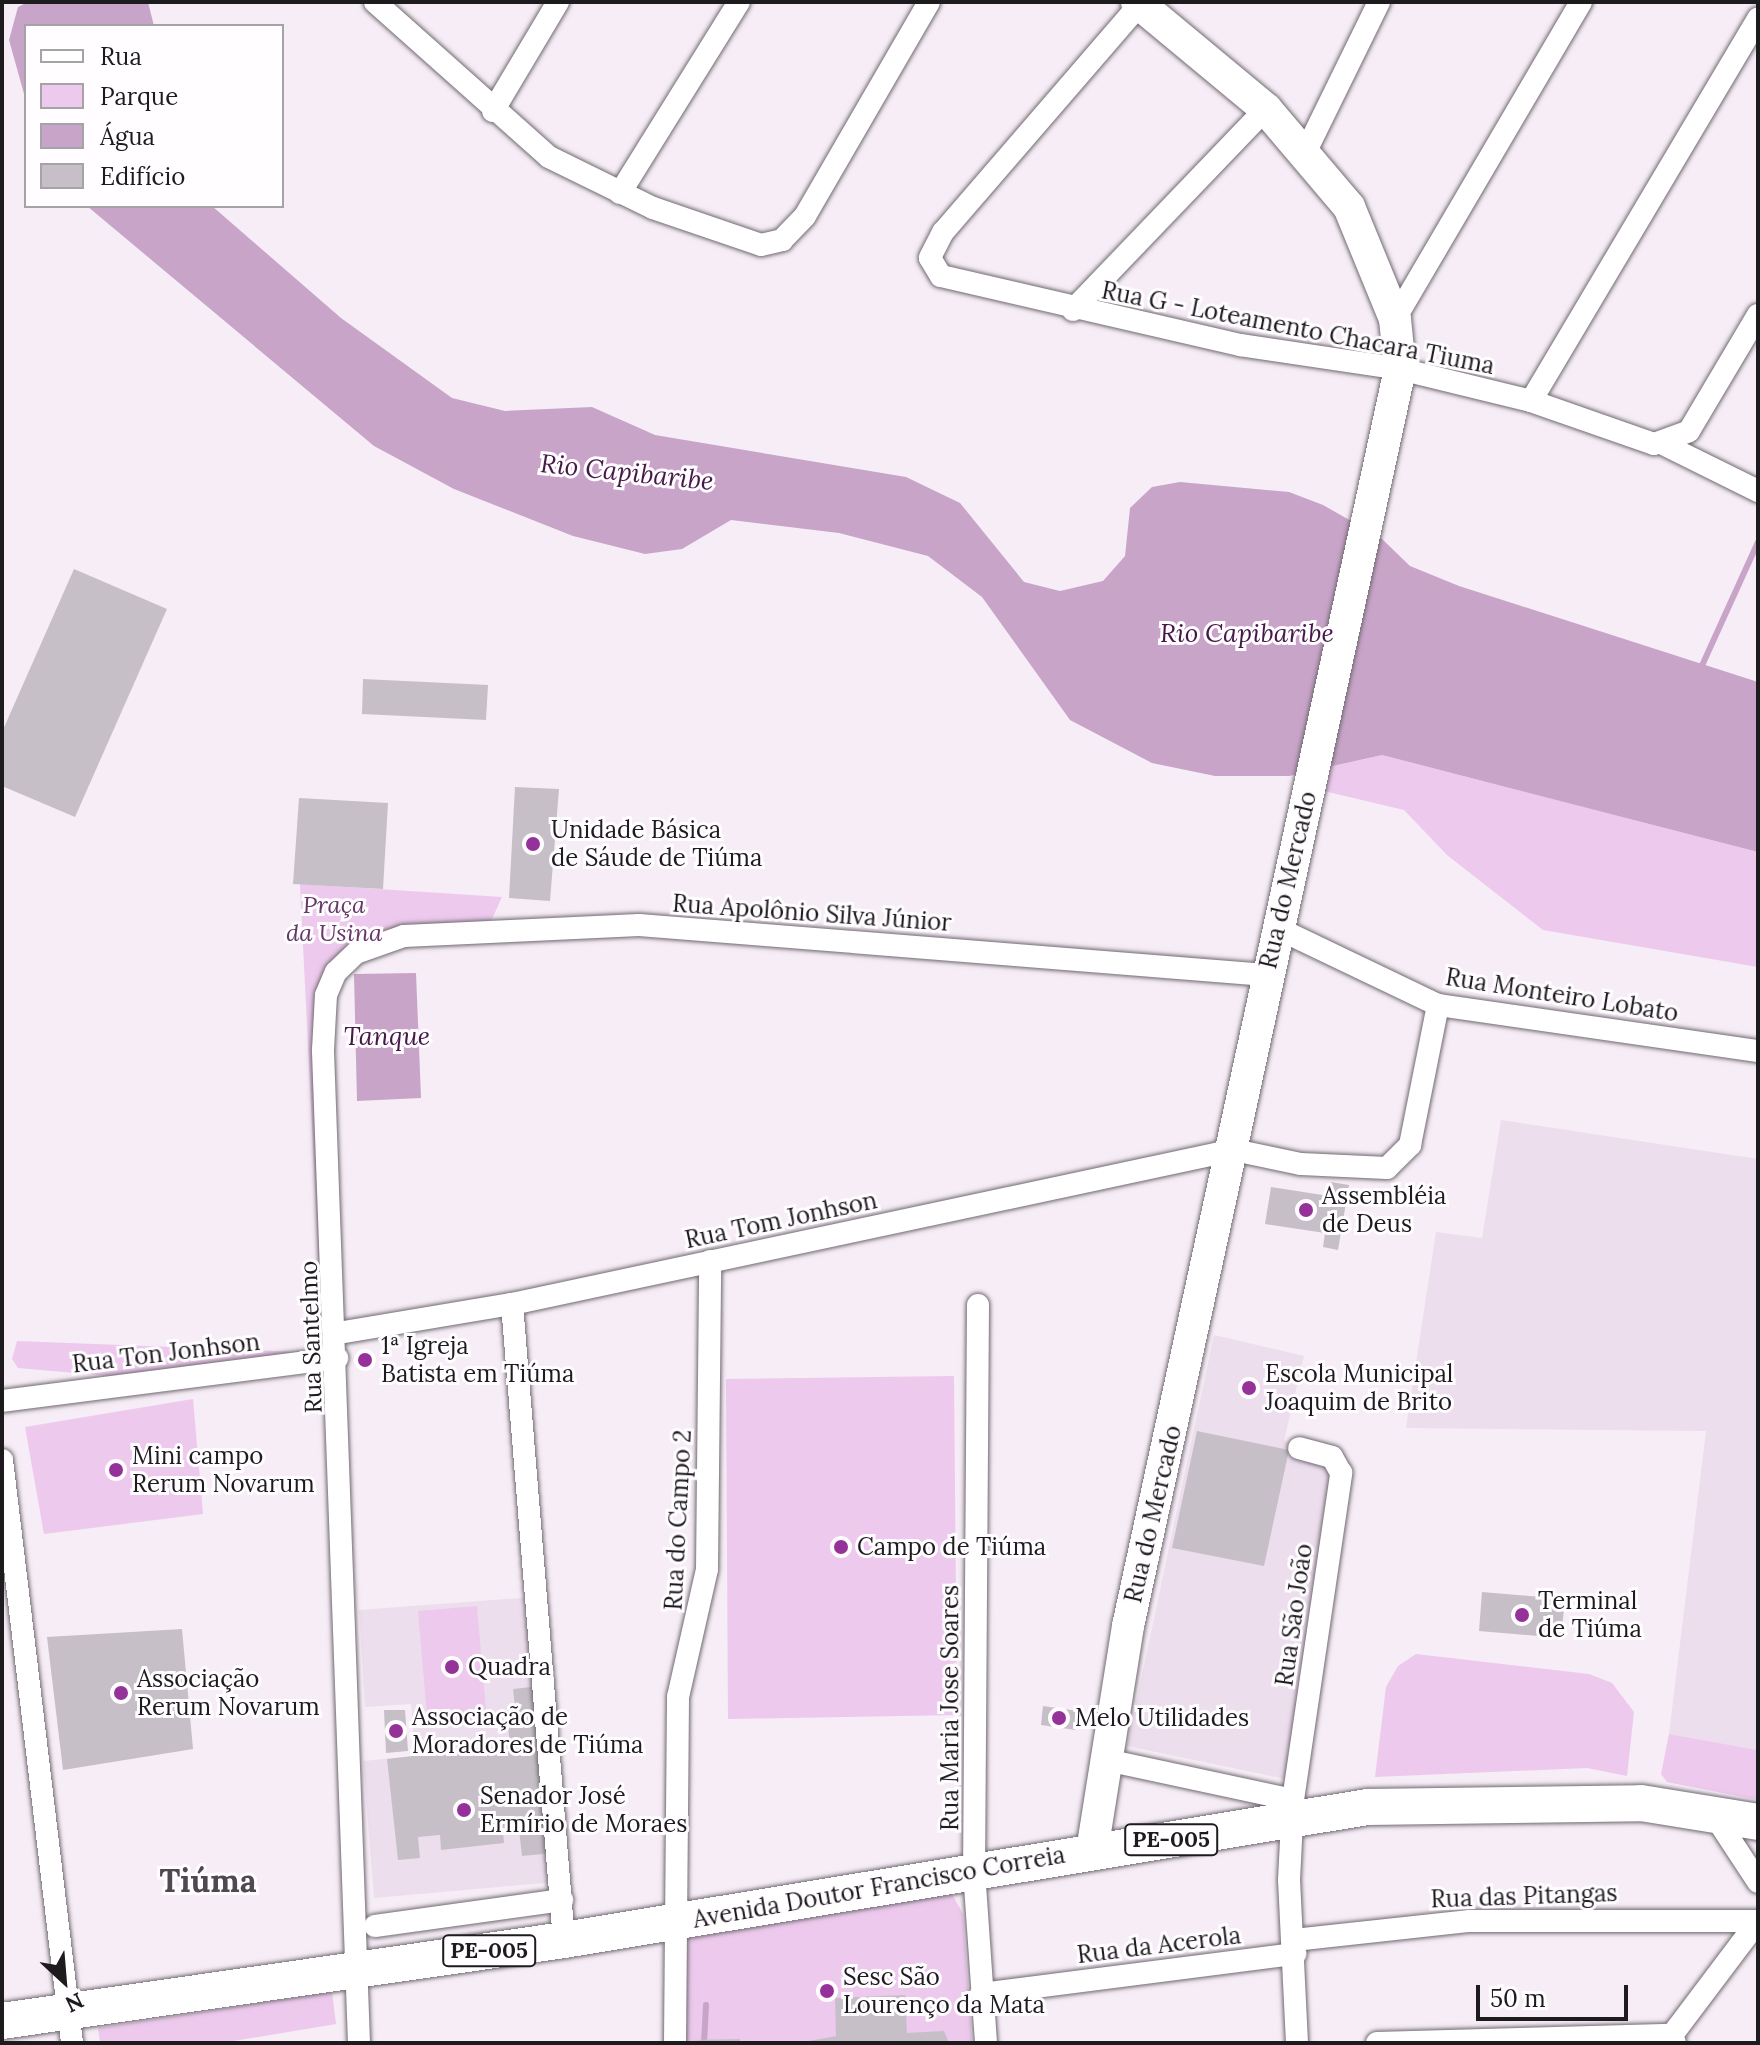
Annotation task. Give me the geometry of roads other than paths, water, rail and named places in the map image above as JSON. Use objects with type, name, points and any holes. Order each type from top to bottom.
[{"type":"main road","name":"Rua do Mercado","points":[[1092,1851],[1102,1759],[1234,1150],[1266,975],[1378,482],[1400,369],[1395,319],[1349,207],[1306,151],[1266,109],[1145,5]]},
{"type":"main road","name":"Avenida Doutor Francisco Correia","points":[[2,2021],[71,2029],[357,1970],[564,1940],[1092,1851],[1293,1809],[1500,1801],[1641,1803],[1758,1822]]},
{"type":"street","points":[[375,2],[493,111],[549,157],[620,193],[761,245],[782,240],[805,216],[929,2]]},
{"type":"street","points":[[493,111],[558,2]]},
{"type":"street","points":[[620,193],[739,2]]},
{"type":"street","points":[[1306,151],[1379,2]]},
{"type":"street","points":[[1395,319],[1581,2]]},
{"type":"street","name":"Rua G - Loteamento Chacara Tiuma","points":[[1145,5],[943,232],[930,258],[941,276],[1073,310],[1400,369],[1531,401],[1665,445],[1758,491]]},
{"type":"street","points":[[1531,401],[1758,18]]},
{"type":"street","points":[[1073,310],[1266,109]]},
{"type":"street","points":[[1665,445],[1689,431],[1758,315]]},
{"type":"street","name":"Rua Apolônio Silva Júnior","points":[[356,953],[404,936],[639,925],[1266,975]]},
{"type":"street","name":"Rua Monteiro Lobato","points":[[1277,928],[1438,1005],[1758,1051]]},
{"type":"street","name":"Rua Santelmo","points":[[356,953],[336,972],[324,1015],[338,1333],[359,2043]]},
{"type":"street","name":"Rua Tom Jonhson","points":[[338,1333],[512,1304],[1234,1150],[1376,1170],[1405,1154],[1438,1005]]},
{"type":"street","name":"Rua do Campo 2","points":[[675,2043],[681,1921],[678,1697],[707,1569],[710,1261]]},
{"type":"street","points":[[512,1304],[564,1940]]},
{"type":"street","name":"Rua Maria Jose Soares","points":[[978,1305],[974,1871],[986,2043]]},
{"type":"street","name":"Rua Ton Jonhson","points":[[2,1401],[337,1358]]},
{"type":"street","name":"Rua São João","points":[[1297,2043],[1293,1809],[1341,1473],[1332,1457],[1299,1448]]},
{"type":"street","points":[[2,1460],[71,2029]]},
{"type":"street","points":[[1102,1759],[1293,1809]]},
{"type":"street","points":[[1714,1815],[1758,1882]]},
{"type":"street","points":[[375,1926],[562,1900]]},
{"type":"street","name":"Rua das Pitangas","points":[[1294,1947],[1470,1921],[1757,1921]]},
{"type":"street","points":[[1377,2043],[1674,2039],[1757,1921]]},
{"type":"street","name":"Rua da Acerola","points":[[981,1994],[1294,1947]]},
{"type":"water","points":[[28,2],[148,2],[154,24],[24,24],[24,94],[9,40],[18,7]]},
{"type":"water","name":"Rio Capibaribe","points":[[89,208],[214,208],[341,318],[452,398],[505,411],[592,407],[655,435],[906,477],[960,503],[1024,582],[1060,591],[1103,581],[1125,556],[1130,508],[1152,487],[1180,482],[1289,492],[1323,505],[1381,538],[1410,566],[1459,586],[1758,682],[1758,852],[1382,755],[1289,776],[1215,776],[1152,763],[1070,720],[982,597],[928,556],[839,533],[731,520],[682,549],[645,554],[573,536],[454,489],[374,446]]},
{"type":"water","name":"Tanque","points":[[416,973],[421,1098],[357,1101],[354,974]]},
{"type":"waterway","points":[[1700,670],[1758,542]]},
{"type":"waterway","points":[[704,2043],[706,2005]]},
{"type":"place","name":"Unidade Básica de Sáude de Tiúma","points":[[533,844]]},
{"type":"place","name":"Assembléia de Deus","points":[[1306,1210]]},
{"type":"place","name":"1ª Igreja Batista em Tiúma","points":[[365,1360]]},
{"type":"place","name":"Escola Municipal Joaquim de Brito","points":[[1249,1388]]},
{"type":"place","name":"Mini campo Rerum Novarum","points":[[116,1470]]},
{"type":"place","name":"Campo de Tiúma","points":[[841,1547]]},
{"type":"place","name":"Terminal de Tiúma","points":[[1522,1615]]},
{"type":"place","name":"Quadra","points":[[452,1667]]},
{"type":"place","name":"Associação Rerum Novarum","points":[[121,1693]]},
{"type":"place","name":"Melo Utilidades","points":[[1059,1718]]},
{"type":"place","name":"Associação de Moradores de Tiúma","points":[[396,1731]]},
{"type":"place","name":"Senador José Ermírio de Moraes","points":[[464,1810]]},
{"type":"place","name":"Sesc São Lourenço da Mata","points":[[827,1991]]},
{"type":"district","name":"Tiúma","points":[[208,1881]]},
{"type":"park label","name":"Praça da Usina","points":[[334,919]]}]
